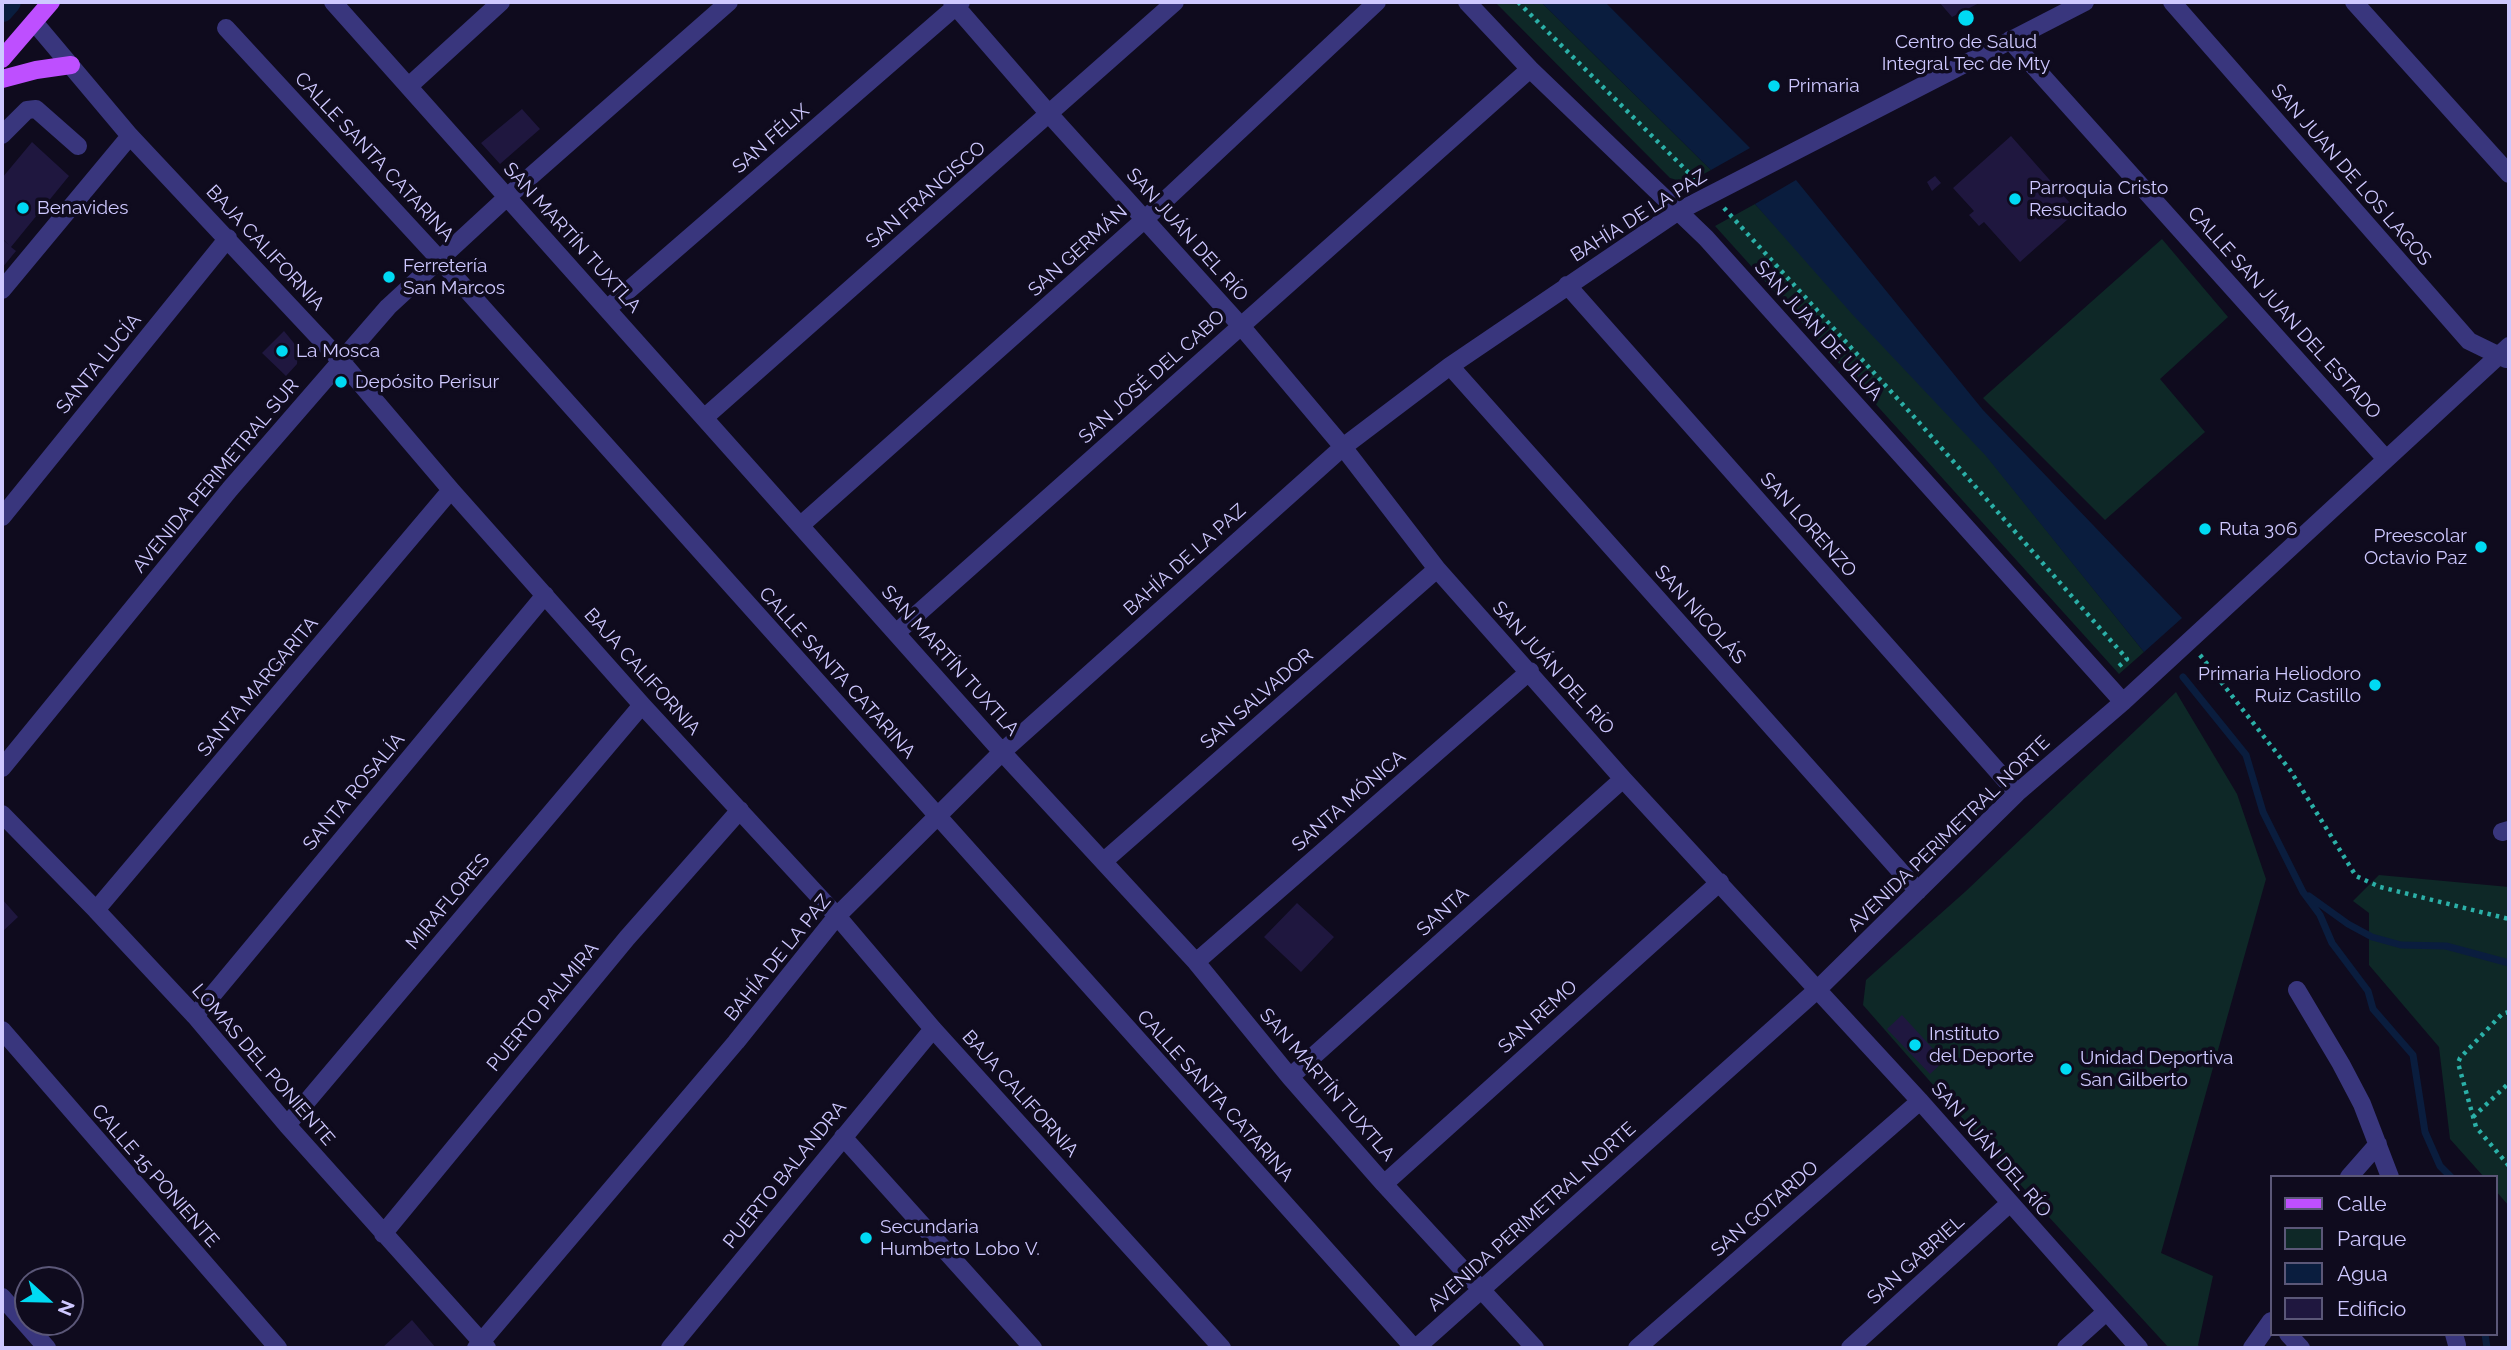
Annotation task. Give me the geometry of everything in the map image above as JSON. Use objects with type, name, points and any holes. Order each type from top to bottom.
[{"type":"main road","points":[[2,59],[51,2]]},
{"type":"main road","points":[[2,79],[71,65]]},
{"type":"street","name":"SAN MARTÍN TUXTLA","points":[[333,2],[1002,752],[1196,962],[1290,1077],[1535,1348]]},
{"type":"street","points":[[409,86],[501,2]]},
{"type":"street","name":"AVENIDA PERIMETRAL SUR","points":[[2,768],[230,489],[388,307],[506,198],[729,2]]},
{"type":"street","name":"SAN FRANCISCO","points":[[704,418],[1175,2]]},
{"type":"street","name":"SAN GERMÁN","points":[[801,525],[1145,219],[1377,2]]},
{"type":"street","name":"SAN JUAN DE ULUA","points":[[1467,2],[1530,69],[1706,238],[2123,702]]},
{"type":"street","name":"BAHÍA DE LA PAZ","points":[[481,1346],[736,1042],[837,916],[1002,752],[1343,447],[1450,366],[1677,212],[2085,2]]},
{"type":"street","name":"SAN JUAN DE LOS LAGOS","points":[[2172,2],[2469,341],[2506,354]]},
{"type":"street","points":[[2354,2],[2509,174]]},
{"type":"street","name":"SAN JUÁN DEL RÍO","points":[[956,3],[1049,115],[1241,326],[1343,447],[1437,569],[1623,779],[1920,1101],[2139,1348]]},
{"type":"street","name":"SAN FÉLIX","points":[[608,308],[956,3]]},
{"type":"street","name":"BAJA CALIFORNIA","points":[[34,22],[130,136],[342,362],[450,490],[642,705],[837,916],[933,1029],[1222,1348]]},
{"type":"street","name":"CALLE SANTA CATARINA","points":[[226,28],[440,260],[1415,1348]]},
{"type":"street","name":"CALLE SAN JUAN DEL ESTADO","points":[[2010,40],[2386,459]]},
{"type":"street","name":"SAN JOSÉ DEL CABO","points":[[896,633],[1530,69]]},
{"type":"street","points":[[5,124],[27,110],[36,109],[78,146]]},
{"type":"street","points":[[2,290],[130,136]]},
{"type":"street","name":"SANTA LUCÍA","points":[[2,517],[228,239]]},
{"type":"street","name":"SAN LORENZO","points":[[1567,285],[2017,793]]},
{"type":"street","name":"AVENIDA PERIMETRAL NORTE","points":[[1415,1348],[1818,989],[2017,793],[2123,702],[2386,459],[2506,354]]},
{"type":"street","name":"SAN NICOLÁS","points":[[1450,366],[1918,891]]},
{"type":"street","name":"SANTA MARGARITA","points":[[96,911],[450,490]]},
{"type":"street","name":"SAN SALVADOR","points":[[1104,861],[1437,569]]},
{"type":"street","name":"SANTA ROSALÍA","points":[[195,1016],[545,595]]},
{"type":"street","name":"SANTA MÓNICA","points":[[1196,962],[1530,671]]},
{"type":"street","name":"MIRAFLORES","points":[[287,1125],[642,705]]},
{"type":"street","name":"SANTA","points":[[1290,1077],[1623,779]]},
{"type":"street","name":"PUERTO PALMIRA","points":[[383,1234],[627,938],[740,810]]},
{"type":"street","name":"LOMAS DEL PONIENTE","points":[[2,814],[195,1016],[481,1346]]},
{"type":"street","name":"SAN REMO","points":[[1384,1184],[1720,882]]},
{"type":"street","points":[[2297,990],[2362,1104],[2389,1175]]},
{"type":"street","name":"PUERTO BALANDRA","points":[[670,1348],[933,1029]]},
{"type":"street","name":"CALLE 15 PONIENTE","points":[[2,1030],[278,1348]]},
{"type":"street","name":"SAN GOTARDO","points":[[1637,1348],[1920,1101]]},
{"type":"street","points":[[842,1137],[1033,1348]]},
{"type":"street","points":[[2351,1175],[2378,1144]]},
{"type":"street","name":"SAN GABRIEL","points":[[1850,1348],[2010,1203]]},
{"type":"street","points":[[2,1297],[47,1348]]},
{"type":"street","points":[[2066,1348],[2106,1312]]},
{"type":"street","points":[[2252,1348],[2270,1322]]},
{"type":"street","points":[[259,1328],[268,1348]]},
{"type":"path","points":[[1518,2],[1711,194],[1916,419],[2127,659],[2103,680]]},
{"type":"path","points":[[2189,641],[2290,770],[2356,876],[2380,887],[2509,919]]},
{"type":"path","points":[[2509,1012],[2502,1014],[2458,1063],[2476,1127],[2509,1167]]},
{"type":"path","points":[[2473,1116],[2509,1083]]},
{"type":"green space","points":[[1495,2],[1541,2],[1711,170],[1687,183],[1670,178]]},
{"type":"green space","points":[[1755,204],[1986,455],[2144,652],[2119,674],[1715,226]]},
{"type":"green space","points":[[2162,239],[2228,317],[2160,379],[2205,432],[2105,520],[1983,398]]},
{"type":"green space","name":"Unidad Deportiva San Gilberto","points":[[2176,692],[2237,794],[2266,879],[2161,1253],[2213,1276],[2198,1345],[2200,1348],[2169,1348],[2048,1216],[1863,1005],[1866,980],[1966,891]]},
{"type":"green space","points":[[2379,875],[2509,887],[2509,1206],[2497,1192],[2497,1175],[2482,1175],[2450,1139],[2439,1047],[2369,965],[2369,913],[2353,901]]},
{"type":"water","points":[[1541,2],[1605,2],[1750,148],[1711,170]]},
{"type":"water","points":[[1796,180],[1983,410],[2182,618],[2144,652],[1986,456],[1852,314],[1755,204]]},
{"type":"building","points":[[1939,2],[1981,2],[1952,17]]},
{"type":"building","points":[[522,109],[540,129],[500,164],[481,143]]},
{"type":"building","name":"Parroquia Cristo Resucitado","points":[[2011,136],[2077,211],[2020,262],[1984,222],[1979,226],[1969,215],[1974,211],[1953,188]]},
{"type":"building","name":"Benavides","points":[[32,142],[69,176],[11,247],[16,251],[2,268],[2,239],[9,245],[2,238],[2,178]]},
{"type":"building","points":[[1935,176],[1941,183],[1932,191],[1927,182]]},
{"type":"building","name":"La Mosca","points":[[284,331],[298,348],[297,364],[286,376],[262,353]]},
{"type":"building","points":[[2,899],[18,917],[2,932]]},
{"type":"building","points":[[1297,903],[1334,937],[1301,972],[1264,937]]},
{"type":"building","name":"Instituto del Deporte","points":[[1902,1015],[1944,1061],[1930,1074],[1887,1029]]},
{"type":"building","points":[[412,1320],[436,1348],[382,1348]]},
{"type":"waterway","points":[[2,10],[9,2]]},
{"type":"waterway","points":[[2183,677],[2246,755],[2263,812],[2303,892],[2320,915],[2332,943],[2368,991],[2373,1009],[2413,1055],[2425,1132],[2440,1166],[2449,1175]]},
{"type":"waterway","points":[[2309,896],[2348,924],[2372,937],[2401,945],[2446,946],[2509,963]]},
{"type":"waterway","points":[[2485,1336],[2487,1348]]},
{"type":"place","name":"Centro de Salud Integral Tec de Mty","points":[[1966,18]]},
{"type":"place","name":"Primaria","points":[[1774,86]]},
{"type":"place","name":"Parroquia Cristo Resucitado","points":[[2015,199]]},
{"type":"place","name":"Benavides","points":[[23,208]]},
{"type":"place","name":"Ferretería San Marcos","points":[[389,277]]},
{"type":"place","name":"La Mosca","points":[[282,351]]},
{"type":"place","name":"Depósito Perisur","points":[[341,382]]},
{"type":"place","name":"Ruta 306","points":[[2205,529]]},
{"type":"place","name":"Preescolar Octavio Paz","points":[[2481,547]]},
{"type":"place","name":"Primaria Heliodoro Ruiz Castillo","points":[[2375,685]]},
{"type":"place","name":"Instituto del Deporte","points":[[1915,1045]]},
{"type":"place","name":"Unidad Deportiva San Gilberto","points":[[2066,1069]]},
{"type":"place","name":"Secundaria Humberto Lobo V.","points":[[866,1238]]}]
